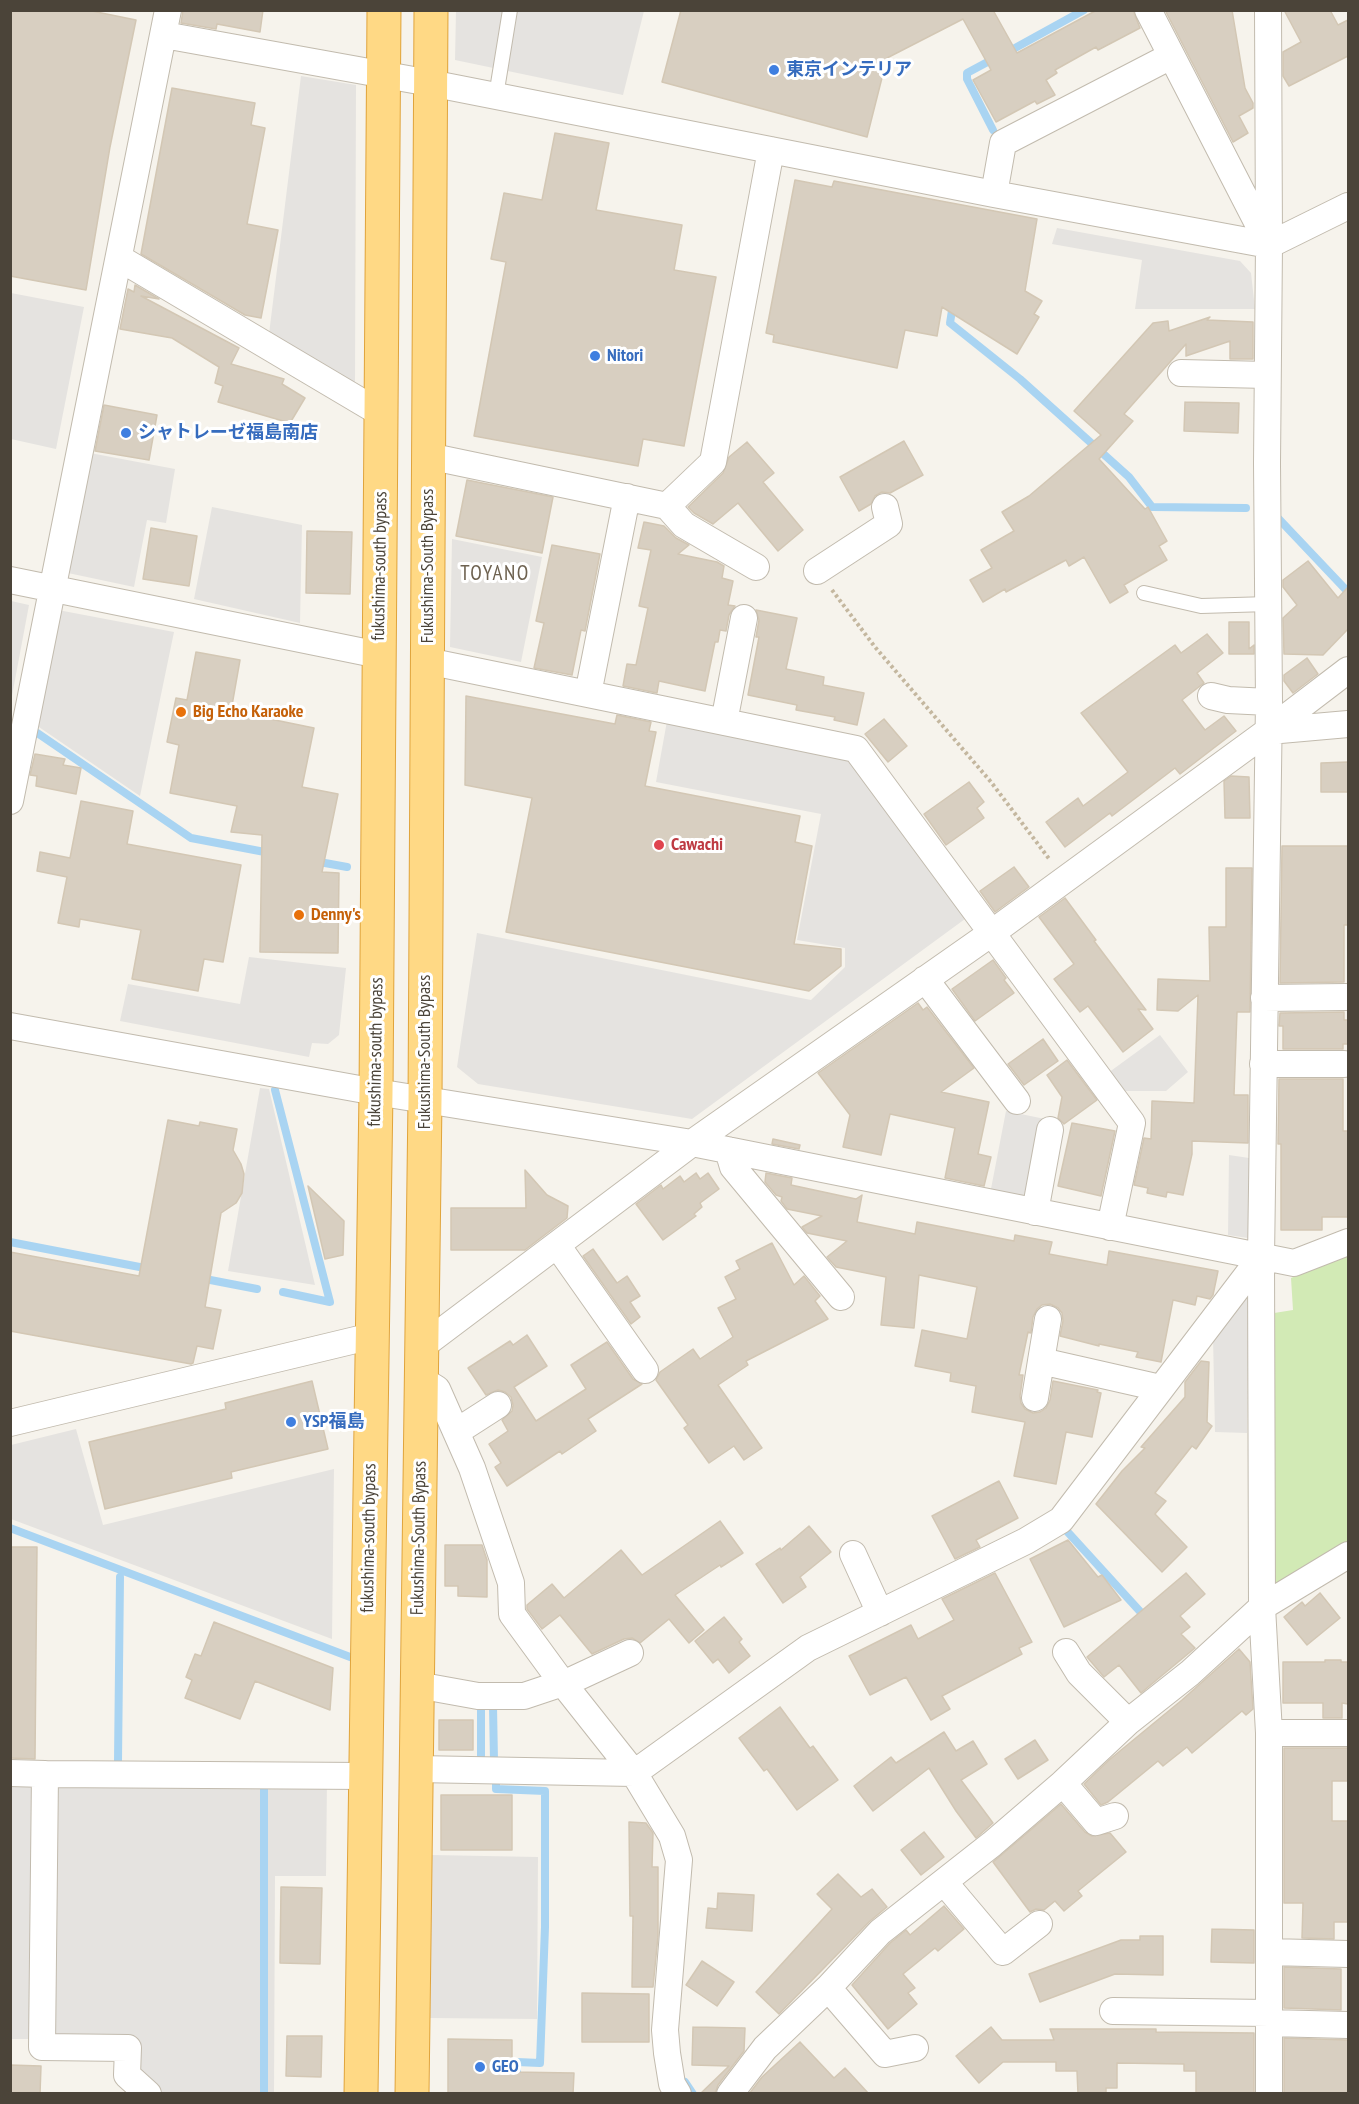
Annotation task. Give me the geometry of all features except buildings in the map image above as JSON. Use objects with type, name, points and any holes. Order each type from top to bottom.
[{"type":"highway","name":"fukushima-south bypass","points":[[362,2094],[375,1092],[384,10]]},
{"type":"highway","name":"Fukushima-South Bypass","points":[[412,2094],[425,1100],[431,10]]},
{"type":"street","points":[[1148,10],[1269,245]]},
{"type":"street","points":[[1268,10],[1269,702],[1260,1257],[1262,1607],[1269,1733],[1269,2094]]},
{"type":"street","points":[[10,801],[166,23],[383,75],[1269,245],[1348,206]]},
{"type":"street","points":[[994,194],[1003,143],[1171,56]]},
{"type":"street","points":[[668,506],[713,462],[771,150]]},
{"type":"street","points":[[119,258],[382,414]]},
{"type":"street","points":[[1181,373],[1267,375]]},
{"type":"street","points":[[428,456],[668,506],[684,525],[756,567]]},
{"type":"street","points":[[588,694],[627,497]]},
{"type":"street","points":[[817,571],[889,524],[885,507]]},
{"type":"street","points":[[10,580],[379,654]]},
{"type":"street","points":[[724,722],[744,618]]},
{"type":"street","points":[[427,661],[856,748],[1132,1123],[1110,1227]]},
{"type":"street","points":[[422,1347],[692,1143],[993,932],[1348,670]]},
{"type":"street","points":[[1211,696],[1228,700],[1269,702]]},
{"type":"street","points":[[1268,731],[1348,724]]},
{"type":"street","points":[[925,979],[1017,1101]]},
{"type":"street","points":[[1264,998],[1346,997]]},
{"type":"street","points":[[10,1026],[375,1092],[692,1143],[1294,1263],[1348,1242]]},
{"type":"street","points":[[1263,1064],[1344,1064]]},
{"type":"street","points":[[1035,1212],[1050,1130]]},
{"type":"street","points":[[728,1150],[733,1167],[841,1297]]},
{"type":"street","points":[[557,1245],[645,1370]]},
{"type":"street","points":[[416,1769],[634,1773],[808,1648],[995,1558],[1061,1520],[1260,1257]]},
{"type":"street","points":[[1035,1398],[1048,1319]]},
{"type":"street","points":[[10,1423],[372,1336]]},
{"type":"street","points":[[1041,1361],[1160,1388]]},
{"type":"street","points":[[421,1379],[437,1389],[456,1432],[477,1466],[511,1583],[512,1614],[634,1773],[672,1836],[679,1860],[665,2030],[672,2084],[678,2094]]},
{"type":"street","points":[[456,1432],[498,1405]]},
{"type":"street","points":[[854,1554],[880,1613]]},
{"type":"street","points":[[730,2094],[765,2048],[828,1988],[880,1932],[992,1844],[1063,1783],[1128,1722],[1190,1673],[1262,1607],[1348,1555]]},
{"type":"street","points":[[1066,1652],[1079,1673],[1128,1722]]},
{"type":"street","points":[[417,1685],[453,1693],[503,1698],[524,1696],[563,1683],[630,1653]]},
{"type":"street","points":[[1269,1733],[1348,1733]]},
{"type":"street","points":[[10,1773],[366,1776]]},
{"type":"street","points":[[45,1774],[42,2047],[128,2048],[127,2075],[148,2094]]},
{"type":"street","points":[[1063,1783],[1096,1822],[1115,1816]]},
{"type":"street","points":[[944,1882],[1003,1952],[1039,1924]]},
{"type":"street","points":[[1269,1952],[1348,1954]]},
{"type":"street","points":[[828,1988],[885,2054],[915,2048]]},
{"type":"street","points":[[1113,2011],[1269,2018],[1348,2025]]},
{"type":"lane","points":[[496,96],[510,10]]},
{"type":"lane","points":[[1144,593],[1200,606],[1269,604]]},
{"type":"path","points":[[817,571],[875,647],[991,782],[1064,880]]},
{"type":"green space","points":[[1348,1256],[1348,1547],[1280,1589],[1270,1583],[1268,1314],[1293,1310],[1291,1278]]},
{"type":"shaded area","points":[[456,11],[644,11],[623,95],[455,60]]},
{"type":"shaded area","points":[[301,76],[356,85],[355,385],[269,334]]},
{"type":"shaded area","points":[[1057,228],[1240,261],[1251,273],[1255,309],[1135,309],[1142,260],[1052,244]]},
{"type":"shaded area","points":[[11,293],[84,307],[56,449],[11,439]]},
{"type":"shaded area","points":[[90,453],[175,469],[166,523],[147,520],[134,587],[68,573]]},
{"type":"shaded area","points":[[212,507],[302,525],[300,623],[194,599]]},
{"type":"shaded area","points":[[452,539],[542,557],[521,662],[450,647]]},
{"type":"shaded area","points":[[10,601],[29,605],[11,701]]},
{"type":"shaded area","points":[[58,610],[174,632],[140,796],[36,725]]},
{"type":"shaded area","points":[[667,721],[847,757],[965,919],[692,1119],[478,1084],[457,1067],[477,933],[811,1000],[845,967],[845,948],[797,940],[821,814],[656,782]]},
{"type":"shaded area","points":[[249,957],[346,968],[339,1035],[328,1044],[312,1043],[309,1057],[120,1021],[128,984],[240,1004]]},
{"type":"shaded area","points":[[1160,1035],[1188,1072],[1166,1091],[1122,1091],[1108,1073]]},
{"type":"shaded area","points":[[260,1088],[269,1089],[315,1285],[228,1271]]},
{"type":"shaded area","points":[[1006,1111],[1045,1119],[1031,1202],[990,1194]]},
{"type":"shaded area","points":[[1229,1155],[1249,1158],[1248,1238],[1228,1235]]},
{"type":"shaded area","points":[[1249,1295],[1247,1433],[1215,1432],[1213,1336]]},
{"type":"shaded area","points":[[76,1429],[103,1525],[334,1469],[332,1639],[11,1519],[11,1445]]},
{"type":"shaded area","points":[[11,1776],[39,1776],[36,2039],[11,2039]]},
{"type":"shaded area","points":[[54,1776],[327,1779],[326,1876],[275,1876],[274,2093],[161,2093],[136,2071],[135,2041],[52,2041]]},
{"type":"shaded area","points":[[432,1855],[538,1857],[537,2019],[430,2018]]},
{"type":"waterway","points":[[1006,53],[1084,10]]},
{"type":"waterway","points":[[993,130],[967,79],[967,73],[995,58]]},
{"type":"waterway","points":[[953,304],[950,323],[1020,379],[1129,477],[1152,507],[1246,508]]},
{"type":"waterway","points":[[1276,516],[1348,592]]},
{"type":"waterway","points":[[30,728],[191,838],[270,853]]},
{"type":"waterway","points":[[314,861],[347,867]]},
{"type":"waterway","points":[[275,1090],[330,1302],[283,1292]]},
{"type":"waterway","points":[[10,1242],[150,1269]]},
{"type":"waterway","points":[[200,1278],[257,1289]]},
{"type":"waterway","points":[[10,1528],[358,1660]]},
{"type":"waterway","points":[[1064,1528],[1146,1618]]},
{"type":"waterway","points":[[118,1761],[120,1577]]},
{"type":"waterway","points":[[479,1703],[481,1703],[481,1758]]},
{"type":"waterway","points":[[494,1761],[493,1706],[500,1706]]},
{"type":"waterway","points":[[496,1777],[496,1789],[545,1791],[545,1927],[540,2063],[517,2062],[517,2081]]},
{"type":"waterway","points":[[264,1787],[264,2094]]},
{"type":"waterway","points":[[685,2082],[693,2094]]},
{"type":"place","name":"東京インテリア","points":[[774,70]]},
{"type":"place","name":"Nitori","points":[[595,356]]},
{"type":"place","name":"シャトレーゼ福島南店","points":[[126,433]]},
{"type":"place","name":"Big Echo Karaoke","points":[[181,712]]},
{"type":"place","name":"Cawachi","points":[[659,845]]},
{"type":"place","name":"Denny's","points":[[299,915]]},
{"type":"place","name":"YSP福島","points":[[291,1422]]},
{"type":"place","name":"GEO","points":[[480,2067]]},
{"type":"district","name":"TOYANO","points":[[495,574]]}]
